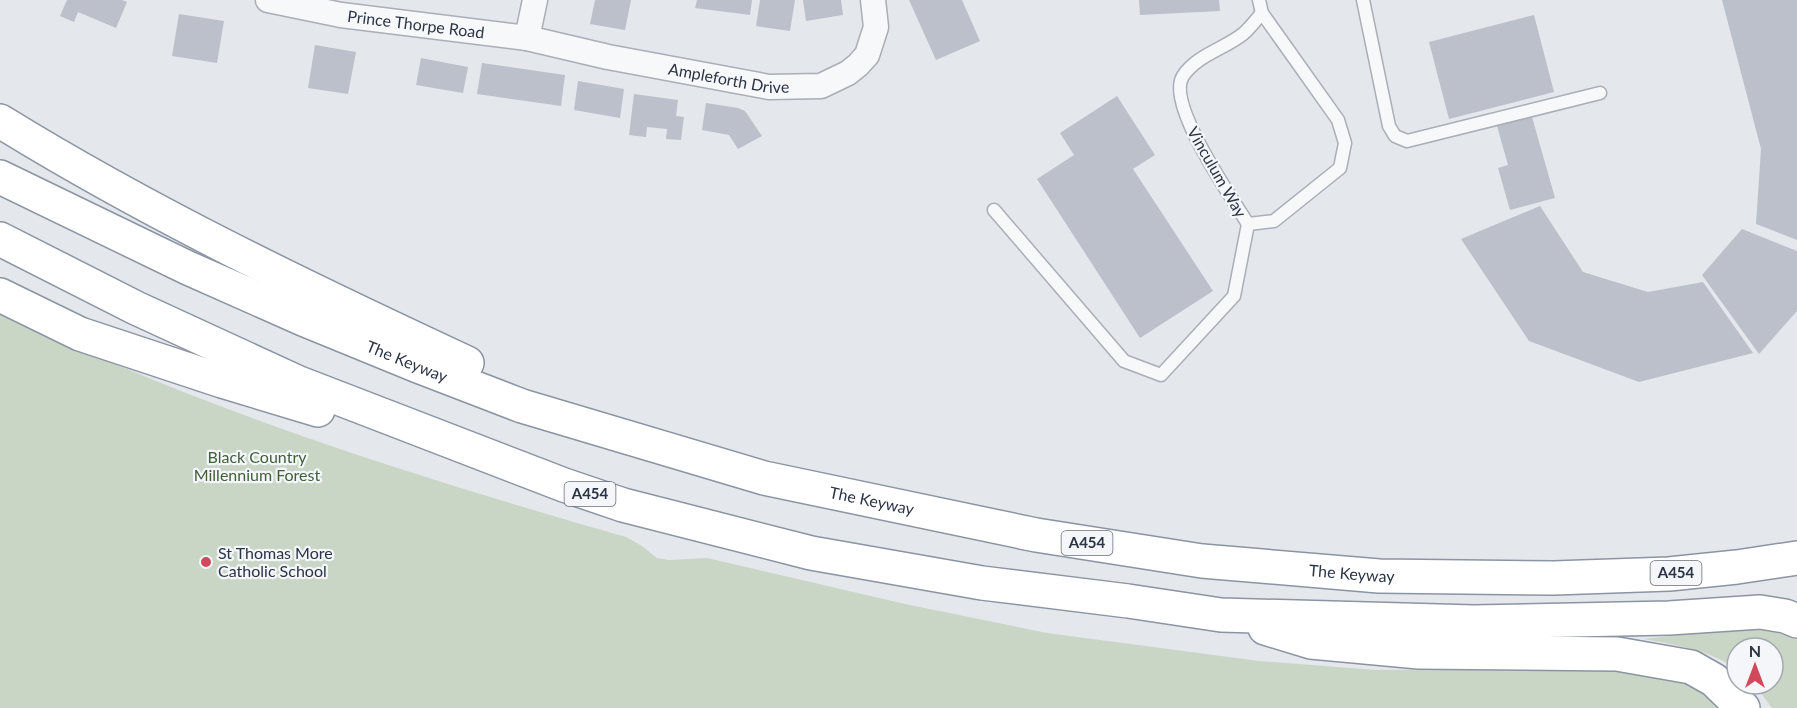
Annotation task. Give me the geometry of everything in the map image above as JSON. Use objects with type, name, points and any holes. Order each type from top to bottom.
[{"type":"highway","points":[[0,121],[66,161],[318,293],[631,440]]},
{"type":"highway","name":"The Keyway","points":[[0,177],[188,268],[303,319],[522,406],[764,478],[1036,535],[1202,561],[1379,576],[1554,578],[1669,574],[1797,558]]},
{"type":"highway","name":"A454","points":[[0,239],[136,308],[299,383],[564,485],[623,505],[811,553],[982,583],[1221,615],[1474,622],[1669,618],[1760,612],[1785,616],[1797,621]]},
{"type":"highway","points":[[0,295],[80,334],[222,381],[564,485]]},
{"type":"highway","points":[[1221,615],[1311,642],[1419,652],[1617,654],[1691,667],[1714,680],[1743,708]]},
{"type":"street","name":"Prince Thorpe Road","points":[[268,0],[341,15],[527,38]]},
{"type":"street","points":[[527,38],[535,0]]},
{"type":"street","name":"Ampleforth Drive","points":[[527,38],[608,57],[769,87],[821,86],[848,73],[867,55],[876,27],[873,0]]},
{"type":"lane","name":"Vinculum Way","points":[[1259,0],[1262,13],[1338,120],[1345,143],[1340,168],[1274,221],[1248,224],[1189,127],[1180,98],[1182,77],[1198,61],[1243,33],[1262,13]]},
{"type":"lane","points":[[1363,0],[1389,126],[1395,136],[1407,141],[1600,93]]},
{"type":"lane","points":[[994,210],[1124,361],[1161,375],[1234,296],[1248,224]]},
{"type":"green space","name":"Black Country Millennium Forest","points":[[0,311],[115,364],[253,418],[438,481],[626,537],[657,558],[669,560],[707,558],[905,604],[1047,633],[1259,661],[1376,670],[1624,668],[1681,680],[1713,697],[1724,708],[0,708]]},
{"type":"green space","points":[[1745,628],[1783,634],[1797,640],[1797,708],[1772,708],[1763,696],[1785,696],[1785,636],[1725,636],[1725,662],[1680,646],[1643,639]]},
{"type":"building","points":[[67,0],[122,0],[127,2],[116,28],[78,12],[74,22],[60,16]]},
{"type":"building","points":[[595,0],[631,0],[625,30],[590,24]]},
{"type":"building","points":[[697,0],[752,0],[750,15],[695,8]]},
{"type":"building","points":[[760,0],[795,0],[790,31],[756,26]]},
{"type":"building","points":[[803,0],[841,0],[843,15],[806,21]]},
{"type":"building","points":[[909,0],[962,0],[980,41],[936,60]]},
{"type":"building","points":[[1139,0],[1219,0],[1220,11],[1140,15]]},
{"type":"building","points":[[1722,0],[1797,0],[1797,240],[1756,224],[1761,149]]},
{"type":"building","points":[[179,14],[224,21],[217,63],[172,56]]},
{"type":"building","points":[[1534,15],[1554,92],[1449,119],[1429,42]]},
{"type":"building","points":[[315,45],[356,52],[348,94],[308,88]]},
{"type":"building","points":[[421,58],[468,67],[463,93],[416,85]]},
{"type":"building","points":[[482,63],[565,75],[561,106],[477,94]]},
{"type":"building","points":[[578,81],[624,89],[620,118],[574,110]]},
{"type":"building","points":[[634,94],[678,100],[676,116],[684,117],[681,140],[666,139],[667,129],[647,127],[646,137],[629,135]]},
{"type":"building","points":[[1117,96],[1155,155],[1133,169],[1213,291],[1140,338],[1037,179],[1074,155],[1060,133]]},
{"type":"building","points":[[706,103],[745,111],[762,136],[738,149],[729,135],[702,130]]},
{"type":"building","points":[[1532,117],[1555,198],[1510,210],[1498,168],[1508,165],[1497,126]]},
{"type":"building","points":[[1540,206],[1583,272],[1648,292],[1703,282],[1753,353],[1639,382],[1529,341],[1461,239]]},
{"type":"building","points":[[1742,229],[1797,251],[1797,311],[1759,354],[1702,275]]},
{"type":"place","name":"St Thomas More Catholic School","points":[[206,562]]}]
